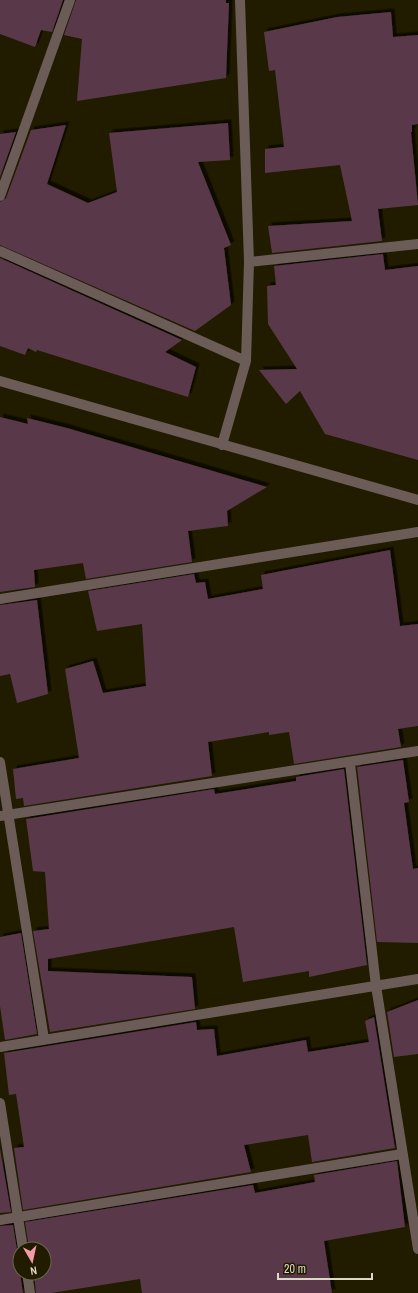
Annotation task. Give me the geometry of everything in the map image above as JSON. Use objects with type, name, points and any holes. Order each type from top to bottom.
[{"type":"street","points":[[0,196],[70,0]]},
{"type":"street","points":[[222,445],[246,361],[249,262],[240,0]]},
{"type":"street","points":[[249,262],[418,244]]},
{"type":"street","points":[[0,251],[246,361]]},
{"type":"street","points":[[0,381],[418,500]]},
{"type":"street","points":[[0,599],[418,532]]},
{"type":"street","points":[[4,815],[418,751]]},
{"type":"street","points":[[0,762],[4,815],[44,1039]]},
{"type":"street","points":[[350,762],[376,986],[418,1249]]},
{"type":"street","points":[[0,1048],[44,1039],[418,979]]},
{"type":"street","points":[[0,1103],[22,1241]]},
{"type":"street","points":[[0,1220],[402,1154]]},
{"type":"street","points":[[28,1281],[30,1293]]},
{"type":"building","points":[[0,0],[63,0],[52,32],[41,30],[35,47],[0,34]]},
{"type":"building","points":[[76,0],[226,0],[226,3],[229,3],[226,78],[77,101],[82,39],[64,35]]},
{"type":"building","points":[[391,12],[393,37],[418,35],[418,124],[412,125],[411,132],[418,205],[378,209],[382,241],[272,253],[268,226],[352,221],[340,165],[265,173],[265,149],[284,147],[275,70],[269,71],[264,32],[337,17]]},
{"type":"building","points":[[228,123],[230,160],[198,162],[231,245],[224,248],[231,305],[195,331],[0,245],[0,202],[6,198],[31,130],[66,125],[47,184],[88,203],[117,192],[109,133]]},
{"type":"building","points":[[16,132],[0,177],[0,134]]},
{"type":"building","points":[[383,254],[385,270],[418,266],[418,460],[325,434],[300,391],[286,404],[259,370],[297,369],[268,324],[267,286],[276,285],[274,266]]},
{"type":"building","points":[[0,258],[182,340],[165,352],[196,367],[188,397],[37,350],[36,352],[28,348],[25,355],[0,346]]},
{"type":"building","points":[[0,417],[28,424],[27,418],[67,428],[267,487],[227,511],[228,526],[188,531],[192,562],[86,579],[83,563],[34,570],[35,587],[0,592]]},
{"type":"building","points":[[390,550],[400,626],[418,624],[418,726],[398,729],[401,747],[294,764],[289,732],[269,735],[269,732],[208,742],[212,776],[24,806],[23,798],[16,799],[13,769],[79,758],[65,669],[93,661],[103,693],[146,686],[142,624],[97,631],[88,591],[194,574],[196,583],[205,582],[208,599],[263,589],[261,575]]},
{"type":"building","points":[[37,600],[48,694],[17,703],[10,674],[0,676],[0,605]]},
{"type":"building","points":[[403,760],[409,802],[404,803],[413,869],[418,868],[418,943],[377,942],[357,767]]},
{"type":"building","points":[[344,769],[367,965],[309,977],[309,971],[243,982],[234,927],[48,959],[48,971],[192,977],[195,1009],[50,1032],[33,931],[49,929],[45,872],[33,871],[26,819],[214,789],[215,794],[296,781],[296,777]]},
{"type":"building","points":[[21,933],[37,1034],[5,1040],[0,1006],[0,937]]},
{"type":"building","points":[[418,1000],[418,1054],[394,1057],[387,1012]]},
{"type":"building","points":[[374,1017],[395,1148],[312,1162],[308,1135],[244,1145],[251,1172],[23,1210],[14,1148],[24,1147],[16,1094],[9,1095],[4,1053],[196,1022],[197,1030],[214,1029],[217,1056],[306,1040],[308,1052],[369,1042],[365,1021]]},
{"type":"building","points":[[0,1149],[11,1212],[0,1213]]},
{"type":"building","points":[[397,1161],[405,1227],[324,1241],[332,1293],[142,1293],[140,1279],[51,1293],[36,1293],[35,1281],[52,1281],[52,1241],[28,1241],[25,1222],[253,1185],[255,1193],[315,1182],[314,1175]]},
{"type":"building","points":[[13,1225],[16,1241],[12,1241],[12,1281],[21,1281],[23,1293],[0,1293],[0,1226]]}]
